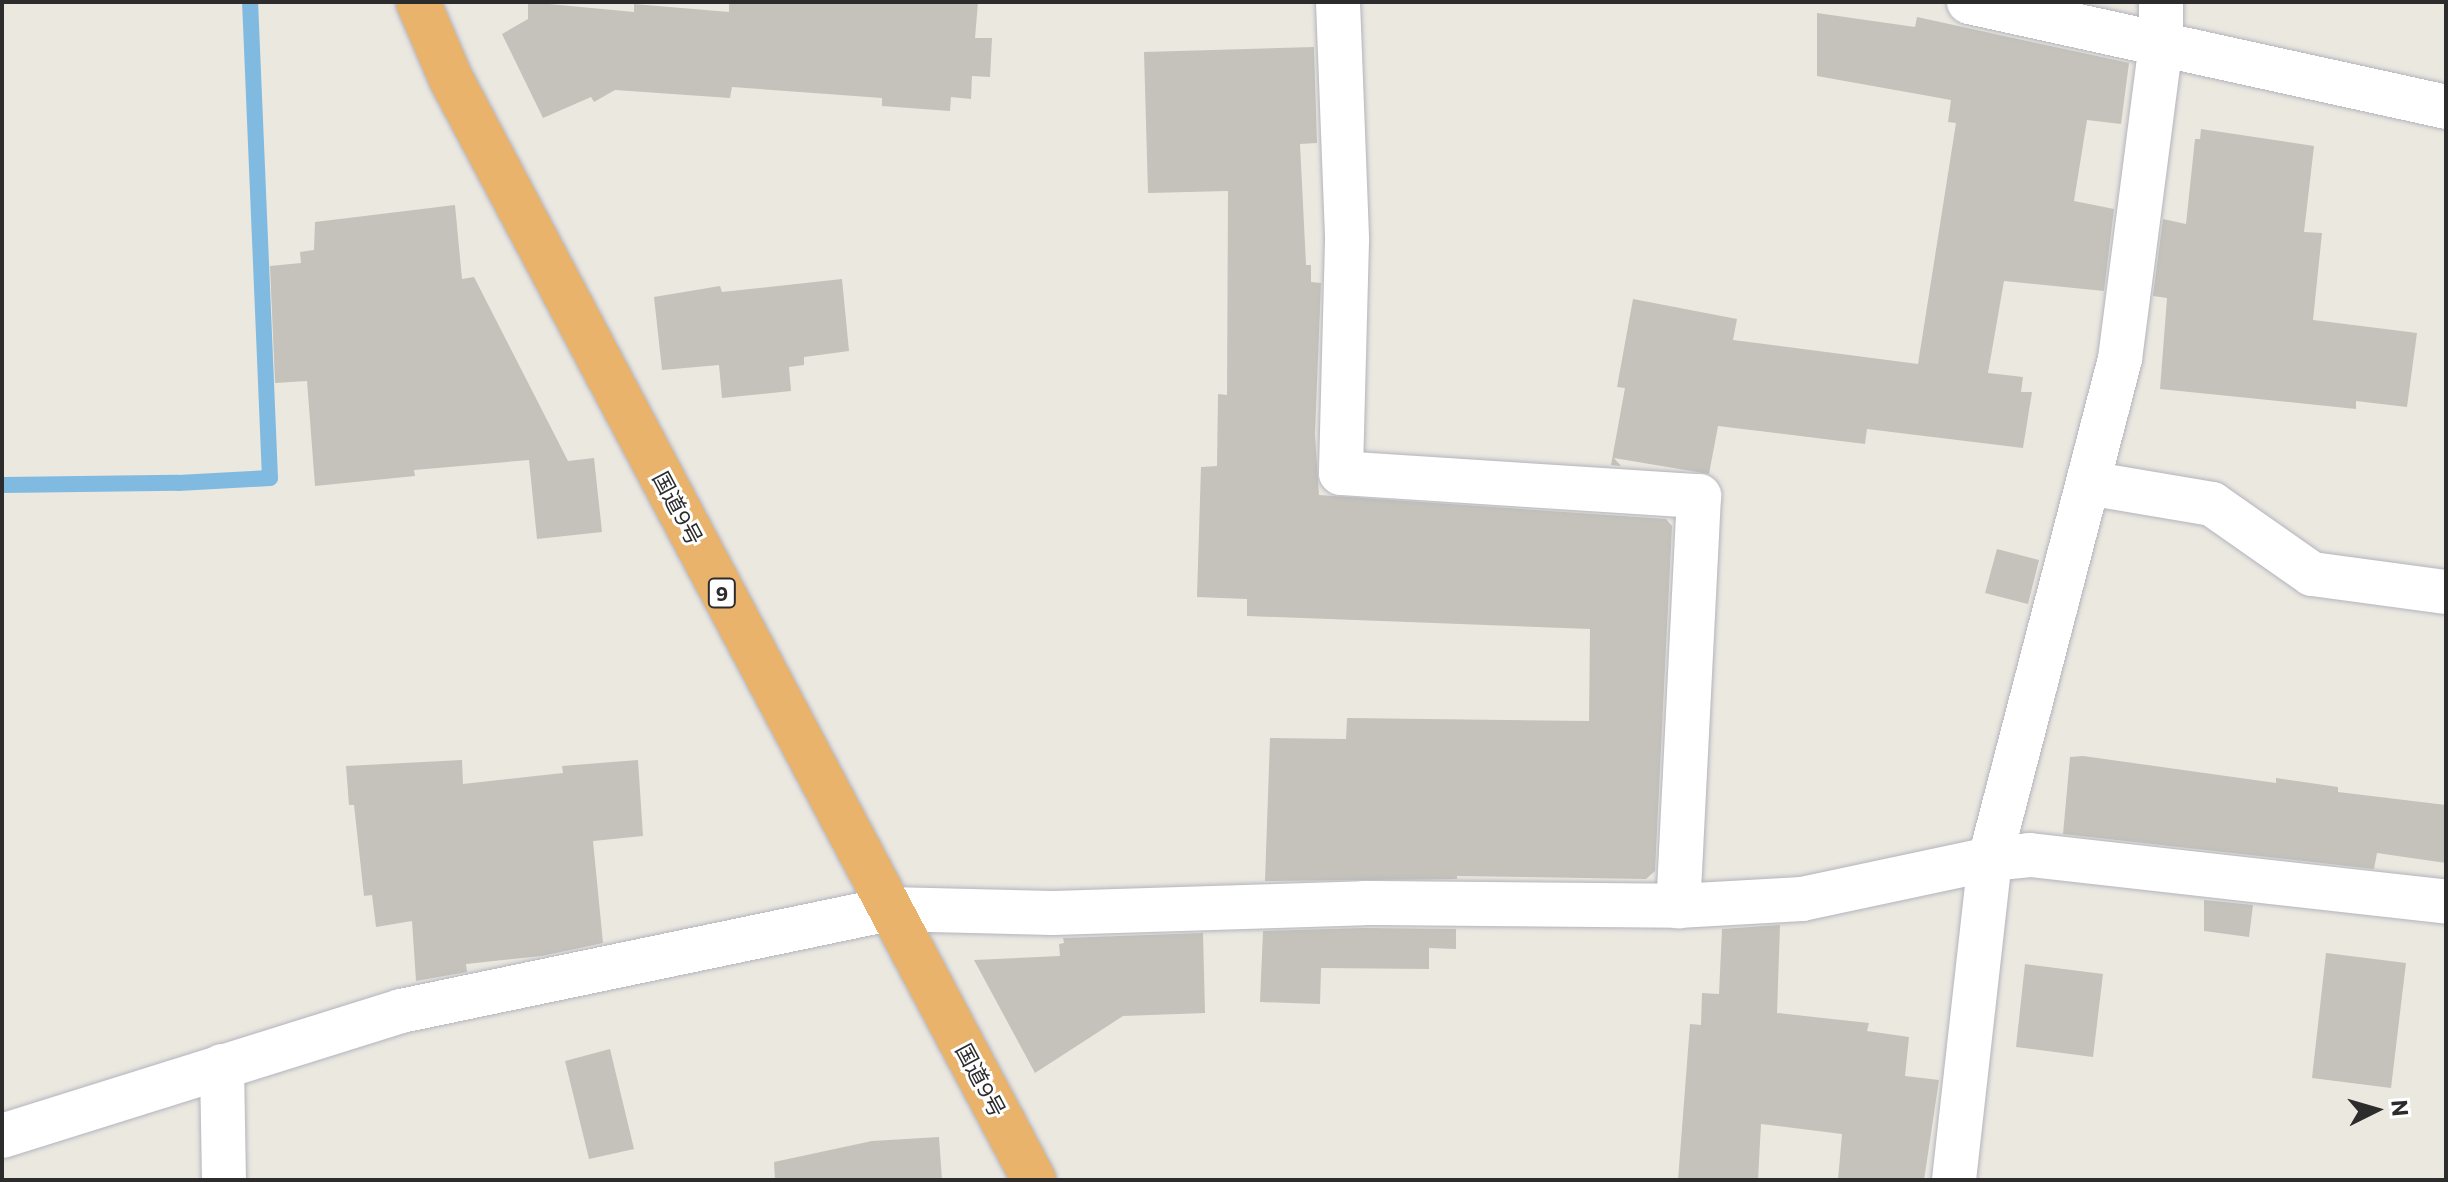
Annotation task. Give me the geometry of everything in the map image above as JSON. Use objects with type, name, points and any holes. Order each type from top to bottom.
[{"type":"highway","name":"国道9号","points":[[418,2],[451,79],[1034,1180]]},
{"type":"street","points":[[1338,2],[1347,241],[1341,473],[1699,496],[1678,906]]},
{"type":"street","points":[[1969,2],[2161,22],[2446,107]]},
{"type":"street","points":[[1954,1180],[1990,859],[2120,359],[2161,22]]},
{"type":"street","points":[[2088,483],[2212,504],[2312,574],[2446,592]]},
{"type":"street","points":[[2,1136],[401,1011],[889,909],[1053,913],[1364,903],[1678,906],[1802,899],[1990,859],[2030,855],[2446,902]]},
{"type":"street","points":[[222,1066],[224,1180]]},
{"type":"building","points":[[528,2],[634,12],[634,4],[729,12],[729,2],[978,2],[975,38],[992,38],[990,77],[972,76],[971,99],[951,97],[950,111],[882,106],[882,98],[732,87],[730,98],[615,90],[594,102],[591,97],[543,118],[502,34],[528,19]]},
{"type":"building","points":[[1817,13],[1915,27],[1917,17],[2129,63],[2121,124],[2087,120],[2074,201],[2114,209],[2104,291],[2004,281],[1988,373],[2023,377],[2021,392],[2032,392],[2023,448],[1867,429],[1865,444],[1718,426],[1709,474],[1614,458],[1621,466],[1611,465],[1625,388],[1617,387],[1633,299],[1737,319],[1733,340],[1918,364],[1956,123],[1948,122],[1951,100],[1817,76]]},
{"type":"building","points":[[1314,47],[1317,143],[1300,144],[1306,265],[1311,265],[1311,282],[1321,283],[1315,434],[1319,495],[1666,519],[1672,526],[1655,871],[1646,879],[1457,876],[1457,879],[1265,881],[1270,738],[1346,739],[1347,718],[1589,721],[1590,629],[1247,616],[1247,599],[1197,597],[1201,467],[1217,466],[1218,394],[1227,395],[1228,191],[1148,193],[1144,52]]},
{"type":"building","points":[[2201,129],[2314,146],[2304,232],[2322,233],[2313,320],[2417,333],[2407,407],[2356,401],[2356,409],[2160,389],[2167,298],[2153,296],[2163,219],[2186,224],[2195,139],[2200,139]]},
{"type":"building","points":[[455,205],[462,279],[474,277],[568,461],[594,458],[602,532],[537,539],[529,460],[414,470],[415,476],[315,486],[307,381],[275,383],[270,266],[301,263],[300,252],[314,250],[315,222]]},
{"type":"building","points":[[842,279],[849,351],[804,357],[804,365],[789,367],[791,391],[722,398],[719,365],[662,370],[654,297],[720,286],[722,292]]},
{"type":"building","points":[[1997,549],[2039,560],[2028,604],[1985,593]]},
{"type":"building","points":[[2083,756],[2276,783],[2276,778],[2338,787],[2338,792],[2446,805],[2446,863],[2377,853],[2374,869],[2063,834],[2070,757]]},
{"type":"building","points":[[462,760],[463,784],[563,773],[562,766],[638,760],[643,836],[593,841],[603,943],[542,956],[466,964],[467,972],[416,981],[412,921],[376,927],[372,895],[364,896],[354,805],[349,805],[346,766]]},
{"type":"building","points":[[2204,900],[2253,905],[2249,937],[2204,931]]},
{"type":"building","points":[[1780,925],[1777,1013],[1869,1023],[1867,1031],[1909,1037],[1905,1076],[1939,1080],[1924,1180],[1838,1180],[1842,1134],[1761,1124],[1758,1180],[1678,1180],[1690,1024],[1701,1025],[1702,993],[1719,994],[1722,929]]},
{"type":"building","points":[[1456,929],[1456,949],[1429,948],[1429,969],[1321,968],[1320,1004],[1260,1002],[1263,931]]},
{"type":"building","points":[[1203,933],[1205,1013],[1123,1016],[1035,1073],[974,960],[1060,956],[1059,944],[1064,943],[1063,938]]},
{"type":"building","points":[[2326,953],[2406,963],[2391,1088],[2312,1078]]},
{"type":"building","points":[[2025,964],[2103,974],[2093,1057],[2016,1047]]},
{"type":"building","points":[[610,1049],[634,1149],[589,1159],[565,1061]]},
{"type":"building","points":[[939,1137],[942,1180],[775,1180],[774,1162],[872,1141]]},
{"type":"waterway","points":[[2,485],[178,483],[270,478],[250,2]]}]
